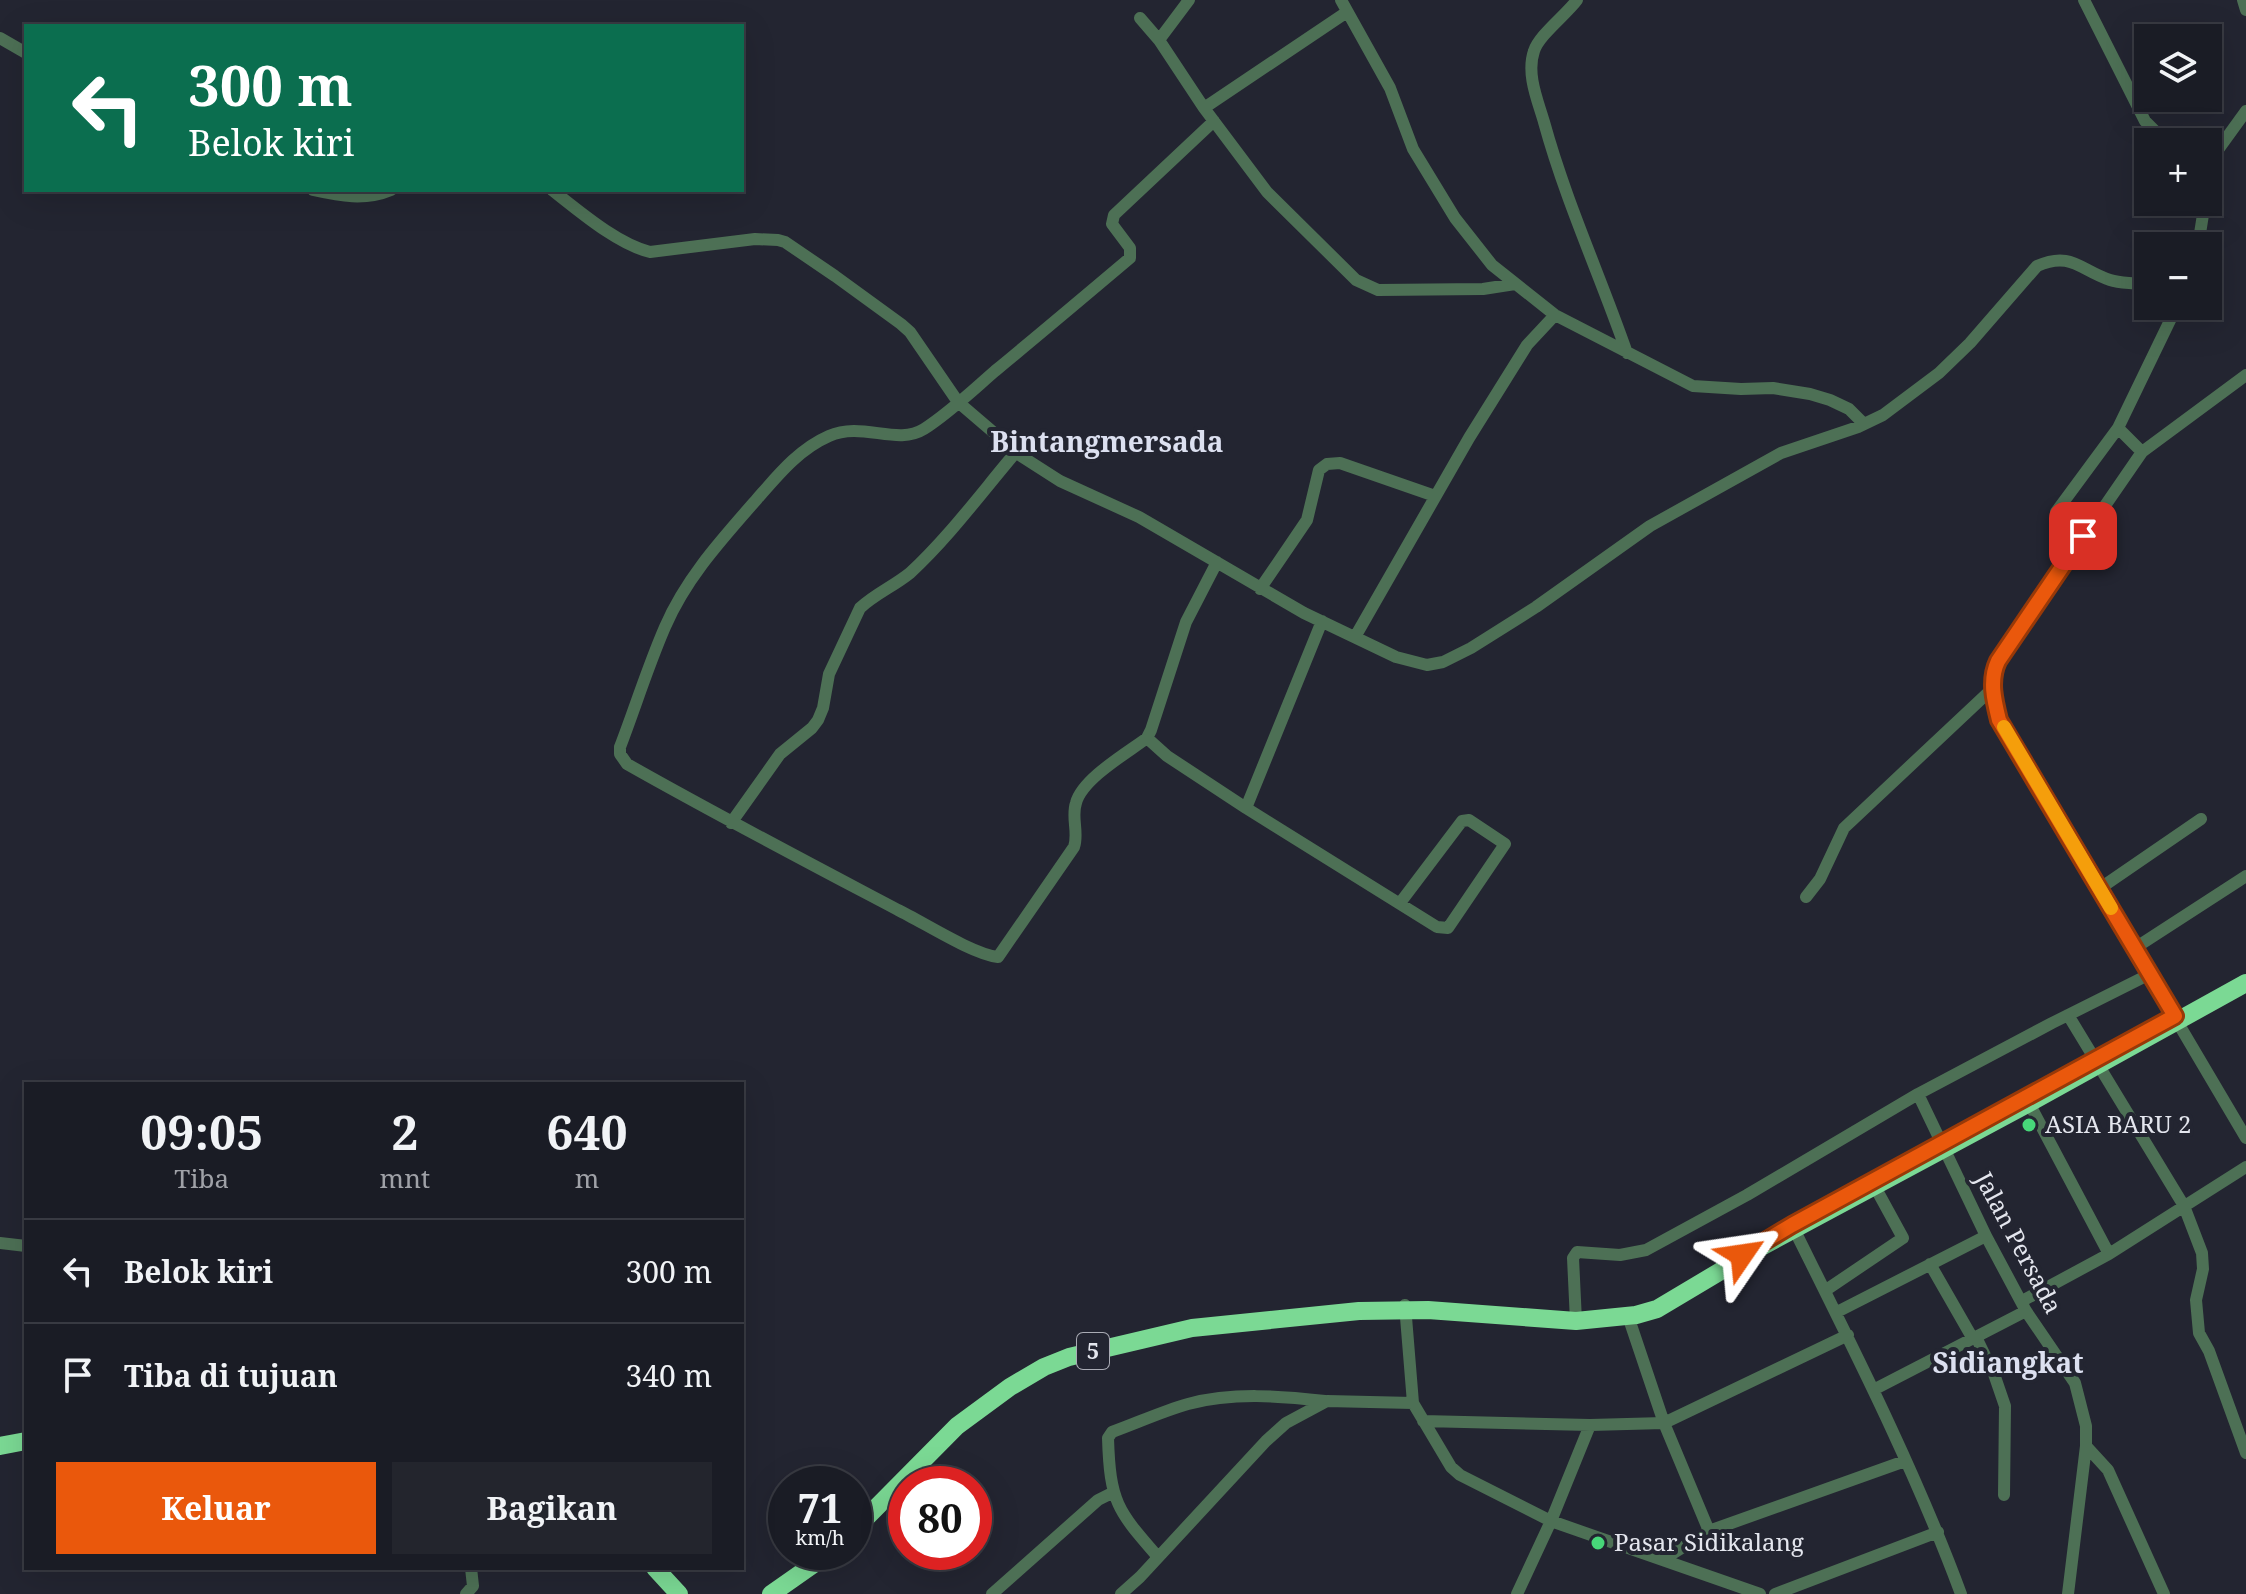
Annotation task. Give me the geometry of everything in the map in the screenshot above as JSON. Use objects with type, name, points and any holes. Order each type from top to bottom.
[{"type":"highway","name":"5","points":[[872,1512],[957,1426],[1010,1387],[1044,1367],[1107,1347],[1192,1328],[1401,1309],[1576,1318],[1647,1312],[1671,1302],[1793,1227],[1942,1145],[2029,1103],[2246,980]]},
{"type":"highway","name":"5","points":[[1576,1318],[1654,1307],[1793,1227],[2098,1062]]},
{"type":"highway","points":[[0,1446],[24,1441]]},
{"type":"highway","points":[[657,1570],[679,1594]]},
{"type":"highway","points":[[771,1594],[805,1570]]},
{"type":"street","points":[[1159,40],[1189,0]]},
{"type":"street","points":[[1577,0],[1533,51],[1533,83],[1565,193],[1627,353]]},
{"type":"street","points":[[2084,0],[2145,121],[2152,128]]},
{"type":"street","points":[[2243,0],[2246,10]]},
{"type":"street","points":[[1204,108],[1344,6],[1390,88],[1413,149],[1438,192],[1471,240],[1492,265],[1515,284],[1555,315],[1693,386],[1773,388],[1830,400],[1849,409],[1864,424]]},
{"type":"street","points":[[1140,18],[1267,192],[1364,285],[1378,290],[1431,291],[1515,284]]},
{"type":"street","points":[[0,38],[24,52]]},
{"type":"street","points":[[2222,143],[2246,111]]},
{"type":"street","points":[[1214,121],[1114,215],[1112,224],[1130,248],[1130,258],[958,402],[912,435],[856,430],[830,436],[787,465],[710,552],[677,604],[665,627],[620,754],[627,764],[731,823],[938,931],[987,955],[998,957],[1074,847],[1074,808],[1080,792],[1102,771],[1147,738],[1186,622],[1217,562]]},
{"type":"street","points":[[325,192],[361,198],[386,192]]},
{"type":"street","points":[[555,192],[600,225],[650,252],[755,239],[785,242],[901,324],[910,332],[958,402],[1016,452],[1060,481],[1139,517],[1260,589],[1322,621],[1407,661],[1427,665],[1443,662],[1471,648],[1536,607],[1650,526],[1781,453],[1883,415],[1939,373],[1970,343],[2037,266],[2048,261],[2073,261],[2110,280],[2134,284]]},
{"type":"street","points":[[1355,637],[1435,496],[1527,345],[1555,315]]},
{"type":"street","points":[[2083,536],[2056,512],[2118,428],[2169,320]]},
{"type":"street","points":[[2246,375],[2142,452],[1998,661],[1992,678],[1999,720],[2246,1138]]},
{"type":"street","points":[[2118,428],[2142,452]]},
{"type":"street","points":[[731,823],[780,754],[818,720],[829,674],[860,608],[897,584],[921,562],[1016,452]]},
{"type":"street","points":[[1260,589],[1307,520],[1319,470],[1327,464],[1340,463],[1435,496]]},
{"type":"street","points":[[1246,808],[1322,621]]},
{"type":"street","points":[[1806,897],[1820,879],[1844,828],[1993,688]]},
{"type":"street","points":[[1147,738],[1167,756],[1246,808],[1437,927],[1448,928],[1505,844],[1469,820],[1462,821],[1400,903]]},
{"type":"street","points":[[2099,889],[2201,819]]},
{"type":"street","points":[[2135,948],[2246,876]]},
{"type":"street","points":[[1576,1318],[1573,1258],[1577,1252],[1620,1255],[1646,1250],[1747,1195],[1918,1094],[2150,974]]},
{"type":"street","points":[[2068,1015],[2184,1206],[2202,1253],[2203,1269],[2196,1300],[2199,1333],[2209,1351],[2246,1453]]},
{"type":"street","name":"Jalan Persada","points":[[1918,1094],[1986,1236],[2024,1306],[2075,1383],[2086,1426],[2086,1446],[2068,1594]]},
{"type":"street","points":[[2029,1103],[2109,1254]]},
{"type":"street","points":[[1875,1389],[1974,1338],[2246,1167]]},
{"type":"street","points":[[1826,1290],[1903,1238],[1874,1185]]},
{"type":"street","points":[[1793,1227],[1875,1389],[1938,1532],[1961,1594]]},
{"type":"street","points":[[1837,1312],[1986,1236]]},
{"type":"street","points":[[0,1243],[24,1246]]},
{"type":"street","points":[[1930,1264],[2001,1391],[2005,1406],[2004,1495]]},
{"type":"street","points":[[1401,1309],[1413,1403],[1451,1467],[1460,1475],[1551,1521],[1760,1594]]},
{"type":"street","points":[[1628,1316],[1664,1423],[1709,1531]]},
{"type":"street","points":[[1423,1421],[1590,1425],[1664,1423],[1848,1335]]},
{"type":"street","points":[[1158,1557],[1129,1524],[1112,1493],[1108,1443],[1112,1432],[1189,1403],[1240,1396],[1413,1403]]},
{"type":"street","points":[[1121,1594],[1266,1441],[1286,1423],[1327,1401]]},
{"type":"street","points":[[1517,1594],[1590,1425]]},
{"type":"street","points":[[2086,1446],[2108,1470],[2164,1594]]},
{"type":"street","points":[[1664,1559],[1709,1531],[1905,1461]]},
{"type":"street","points":[[2082,1485],[2090,1474],[2108,1470]]},
{"type":"street","points":[[992,1594],[1089,1508],[1112,1493]]},
{"type":"street","points":[[1775,1594],[1938,1532]]},
{"type":"street","points":[[466,1594],[473,1586],[471,1570]]},
{"type":"slow traffic","points":[[2004,727],[2111,908]]},
{"type":"place","name":"ASIA BARU 2","points":[[2029,1125]]},
{"type":"place","name":"Pasar Sidikalang","points":[[1598,1543]]},
{"type":"district","name":"Bintangmersada","points":[[1107,442]]},
{"type":"district","name":"Sidiangkat","points":[[2008,1363]]},
{"type":"route","points":[[1742,1255],[2175,1016],[1999,720],[1995,705],[1992,678],[1998,661],[2083,536]]}]
